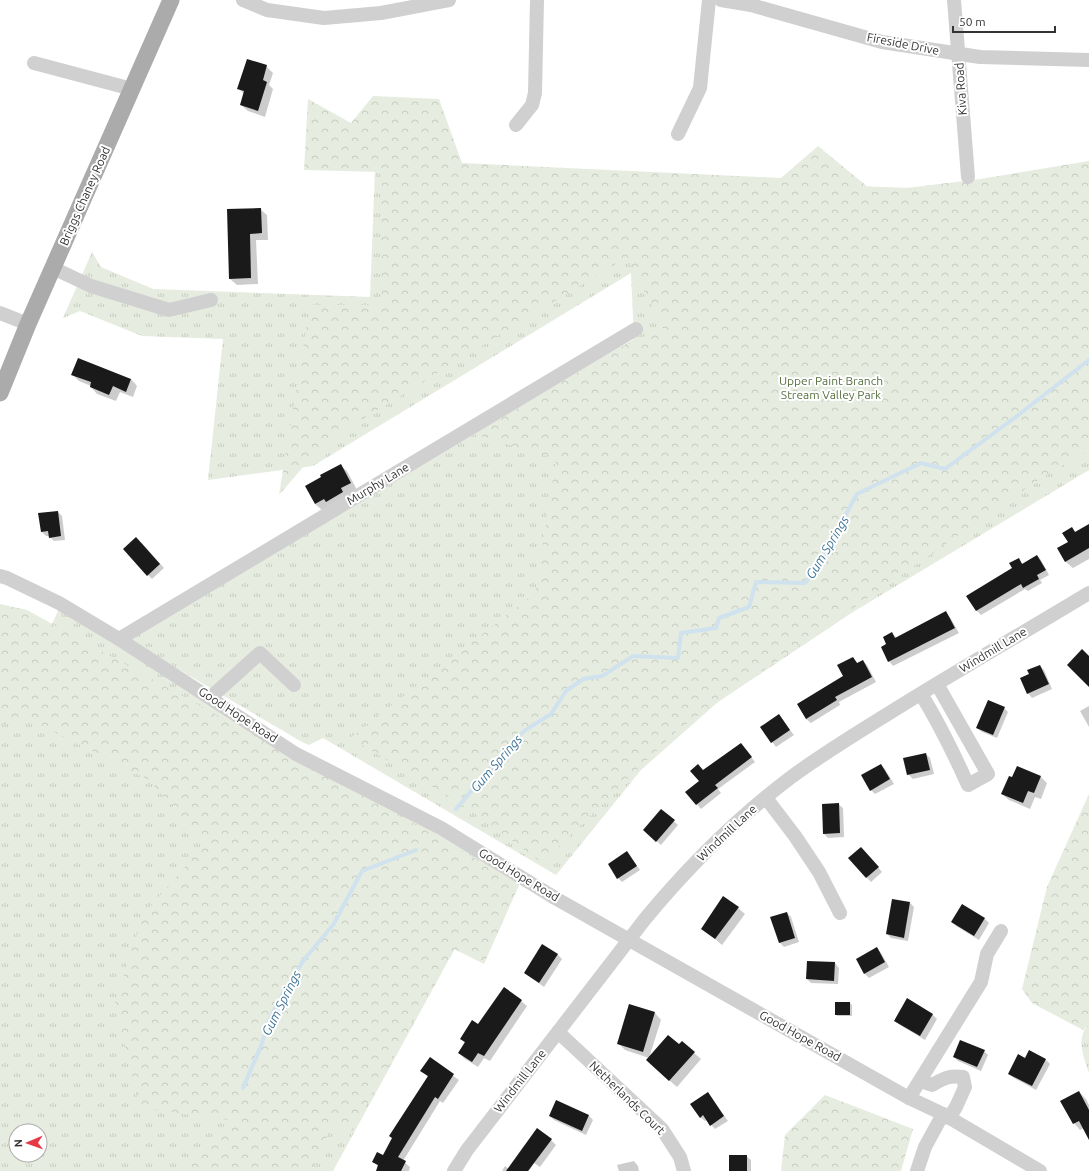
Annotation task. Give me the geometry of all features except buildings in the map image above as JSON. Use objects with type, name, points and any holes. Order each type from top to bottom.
[{"type":"main road","name":"Briggs Chaney Road","points":[[0,393],[28,324],[171,0]]},
{"type":"street","points":[[243,0],[267,10],[324,18],[380,14],[449,0]]},
{"type":"street","points":[[516,125],[532,106],[535,92],[537,0]]},
{"type":"street","points":[[678,134],[700,88],[709,0]]},
{"type":"street","name":"Fireside Drive","points":[[721,0],[751,5],[882,42],[980,57],[1089,60]]},
{"type":"street","name":"Kiva Road","points":[[954,0],[968,177]]},
{"type":"street","points":[[34,64],[132,89]]},
{"type":"street","points":[[53,268],[91,286],[169,310],[211,300]]},
{"type":"street","points":[[0,313],[28,324]]},
{"type":"street","name":"Murphy Lane","points":[[119,639],[636,329]]},
{"type":"street","name":"Good Hope Road","points":[[0,576],[59,603],[119,639],[296,754],[441,828],[555,898],[909,1098],[946,1116],[1040,1171]]},
{"type":"street","name":"Windmill Lane","points":[[454,1171],[467,1150],[630,940],[644,919],[672,886],[734,824],[789,778],[825,752],[1089,593]]},
{"type":"street","points":[[210,697],[260,653],[294,685]]},
{"type":"street","points":[[921,694],[932,710],[968,785],[988,774],[937,684]]},
{"type":"street","points":[[766,798],[796,836],[819,872],[840,913]]},
{"type":"street","points":[[909,1098],[981,982],[987,954],[1001,931]]},
{"type":"street","name":"Netherlands Court","points":[[558,1032],[662,1129],[680,1157],[684,1171]]},
{"type":"street","points":[[917,1171],[925,1147],[946,1116],[956,1107],[965,1087],[963,1077],[945,1077],[932,1085],[920,1081]]},
{"type":"green space","name":"Upper Paint Branch Stream Valley Park","points":[[373,96],[439,99],[462,163],[781,178],[818,146],[874,192],[980,179],[1089,161],[1089,450],[1035,482],[679,729],[542,863],[463,805],[350,738],[535,593],[556,459],[474,434],[620,347],[664,331],[627,257],[324,443],[279,495],[310,305],[380,305],[382,172],[304,170],[308,99],[351,123]]},
{"type":"green space","name":"Upper Paint Branch Stream Valley Park","points":[[375,170],[1089,194],[1089,470],[853,612],[718,702],[641,770],[556,875],[323,738],[309,745],[302,742],[129,640],[634,339],[631,273],[313,466],[208,480],[223,339],[142,336],[80,311],[63,318],[92,252],[101,267],[153,289],[370,297]]},
{"type":"green space","points":[[0,604],[27,610],[520,883],[484,964],[454,949],[352,1131],[332,1125],[312,1171],[179,1171],[230,1120],[140,1108],[115,1003],[143,915],[205,844],[149,780],[29,719],[0,724]]},
{"type":"green space","points":[[59,609],[498,870],[333,1171],[0,1171],[0,618],[44,641]]},
{"type":"green space","points":[[1089,794],[1089,1024],[1083,1030],[1032,1003],[1022,989],[1047,887]]},
{"type":"green space","points":[[1089,1024],[1089,1073],[1083,1054],[1082,1035]]},
{"type":"green space","points":[[825,1095],[913,1129],[901,1171],[781,1171],[785,1135]]},
{"type":"waterway","name":"Gum Springs","points":[[456,809],[524,731],[551,714],[566,691],[583,679],[602,676],[633,656],[678,658],[681,633],[716,628],[719,618],[749,607],[756,582],[805,583],[823,558],[857,494],[921,463],[945,469],[1089,360]]},
{"type":"waterway","name":"Gum Springs","points":[[243,1088],[261,1046],[268,1023],[278,1002],[303,961],[333,925],[362,871],[416,850]]}]
